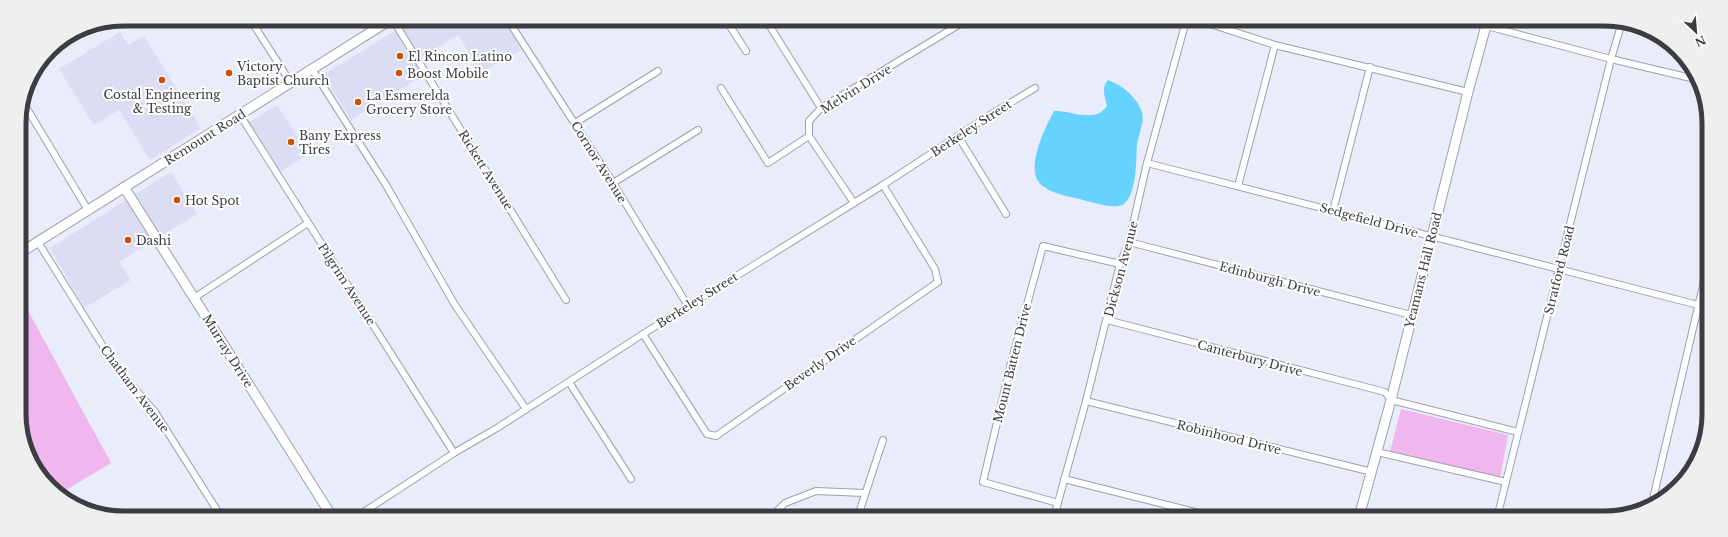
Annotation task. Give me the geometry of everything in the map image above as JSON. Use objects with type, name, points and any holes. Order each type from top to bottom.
[{"type":"street","points":[[254,26],[291,83]]},
{"type":"street","name":"Remount Road","points":[[26,249],[380,26]]},
{"type":"street","name":"Rickett Avenue","points":[[398,26],[566,300]]},
{"type":"street","name":"Cornor Avenue","points":[[512,26],[613,183],[688,306]]},
{"type":"street","points":[[730,26],[746,52]]},
{"type":"street","points":[[770,26],[821,108]]},
{"type":"street","name":"Melvin Drive","points":[[809,136],[809,121],[821,108],[957,26]]},
{"type":"street","name":"Dickson Avenue","points":[[1056,511],[1086,401],[1120,264],[1129,242],[1185,26]]},
{"type":"street","points":[[1214,26],[1275,45],[1468,92]]},
{"type":"street","name":"Yeamans Hall Road","points":[[1361,511],[1391,400],[1411,315],[1486,26]]},
{"type":"street","points":[[1494,26],[1612,59],[1691,78]]},
{"type":"street","name":"Stratford Road","points":[[1499,511],[1621,27]]},
{"type":"street","points":[[1238,186],[1275,45]]},
{"type":"street","points":[[1333,211],[1370,67]]},
{"type":"street","points":[[312,69],[386,185],[455,305],[526,409]]},
{"type":"street","points":[[575,124],[658,71]]},
{"type":"street","points":[[721,88],[768,163],[809,136],[854,203]]},
{"type":"street","name":"Berkeley Street","points":[[365,511],[642,334],[883,185],[1035,88]]},
{"type":"street","points":[[27,109],[88,210]]},
{"type":"street","name":"Pilgrim Avenue","points":[[240,115],[454,453]]},
{"type":"street","points":[[613,183],[698,130]]},
{"type":"street","points":[[958,136],[1006,214]]},
{"type":"street","name":"Sedgefield Drive","points":[[1148,164],[1702,306]]},
{"type":"street","name":"Beverly Drive","points":[[642,334],[707,434],[716,436],[938,282],[935,269],[883,185]]},
{"type":"street","name":"Murray Drive","points":[[124,187],[328,511]]},
{"type":"street","points":[[194,298],[308,223]]},
{"type":"street","name":"Chatham Avenue","points":[[38,242],[116,367],[155,412],[217,511]]},
{"type":"street","name":"Edinburgh Drive","points":[[1129,242],[1411,315]]},
{"type":"street","name":"Mount Batten Drive","points":[[1058,503],[983,482],[1011,363],[1043,246],[1120,264]]},
{"type":"street","points":[[1653,498],[1702,289]]},
{"type":"street","name":"Canterbury Drive","points":[[1107,320],[1385,392],[1391,400],[1518,432]]},
{"type":"street","points":[[569,382],[631,479]]},
{"type":"street","name":"Robinhood Drive","points":[[1086,401],[1372,472]]},
{"type":"street","points":[[860,511],[883,440]]},
{"type":"street","points":[[1377,452],[1506,482]]},
{"type":"street","points":[[1064,479],[1191,511]]},
{"type":"street","points":[[777,511],[785,503],[816,491],[865,493]]},
{"type":"shaded area","points":[[402,26],[512,26],[525,48],[481,73],[458,35],[418,59],[427,73],[351,120],[323,75]]},
{"type":"shaded area","points":[[120,32],[128,45],[144,36],[201,128],[150,160],[119,110],[94,125],[59,69]]},
{"type":"shaded area","points":[[277,105],[309,154],[277,174],[246,124]]},
{"type":"shaded area","points":[[171,172],[197,214],[119,262],[131,280],[84,308],[50,248]]},
{"type":"shaded area","points":[[26,307],[111,463],[64,491],[50,478],[36,457],[31,445],[26,420]]},
{"type":"shaded area","points":[[1401,409],[1508,435],[1500,478],[1390,452]]},
{"type":"water","points":[[1108,80],[1119,85],[1133,96],[1143,116],[1137,145],[1135,178],[1131,195],[1122,205],[1117,206],[1102,205],[1062,195],[1047,189],[1037,179],[1035,171],[1035,161],[1041,139],[1054,111],[1089,115],[1102,111],[1107,106],[1104,89]]},
{"type":"place","name":"El Rincon Latino","points":[[400,56]]},
{"type":"place","name":"Victory Baptist Church","points":[[229,73]]},
{"type":"place","name":"Boost Mobile","points":[[399,73]]},
{"type":"place","name":"Costal Engineering & Testing","points":[[162,80]]},
{"type":"place","name":"La Esmerelda Grocery Store","points":[[358,102]]},
{"type":"place","name":"Bany Express Tires","points":[[291,142]]},
{"type":"place","name":"Hot Spot","points":[[177,200]]},
{"type":"place","name":"Dashi","points":[[128,240]]}]
